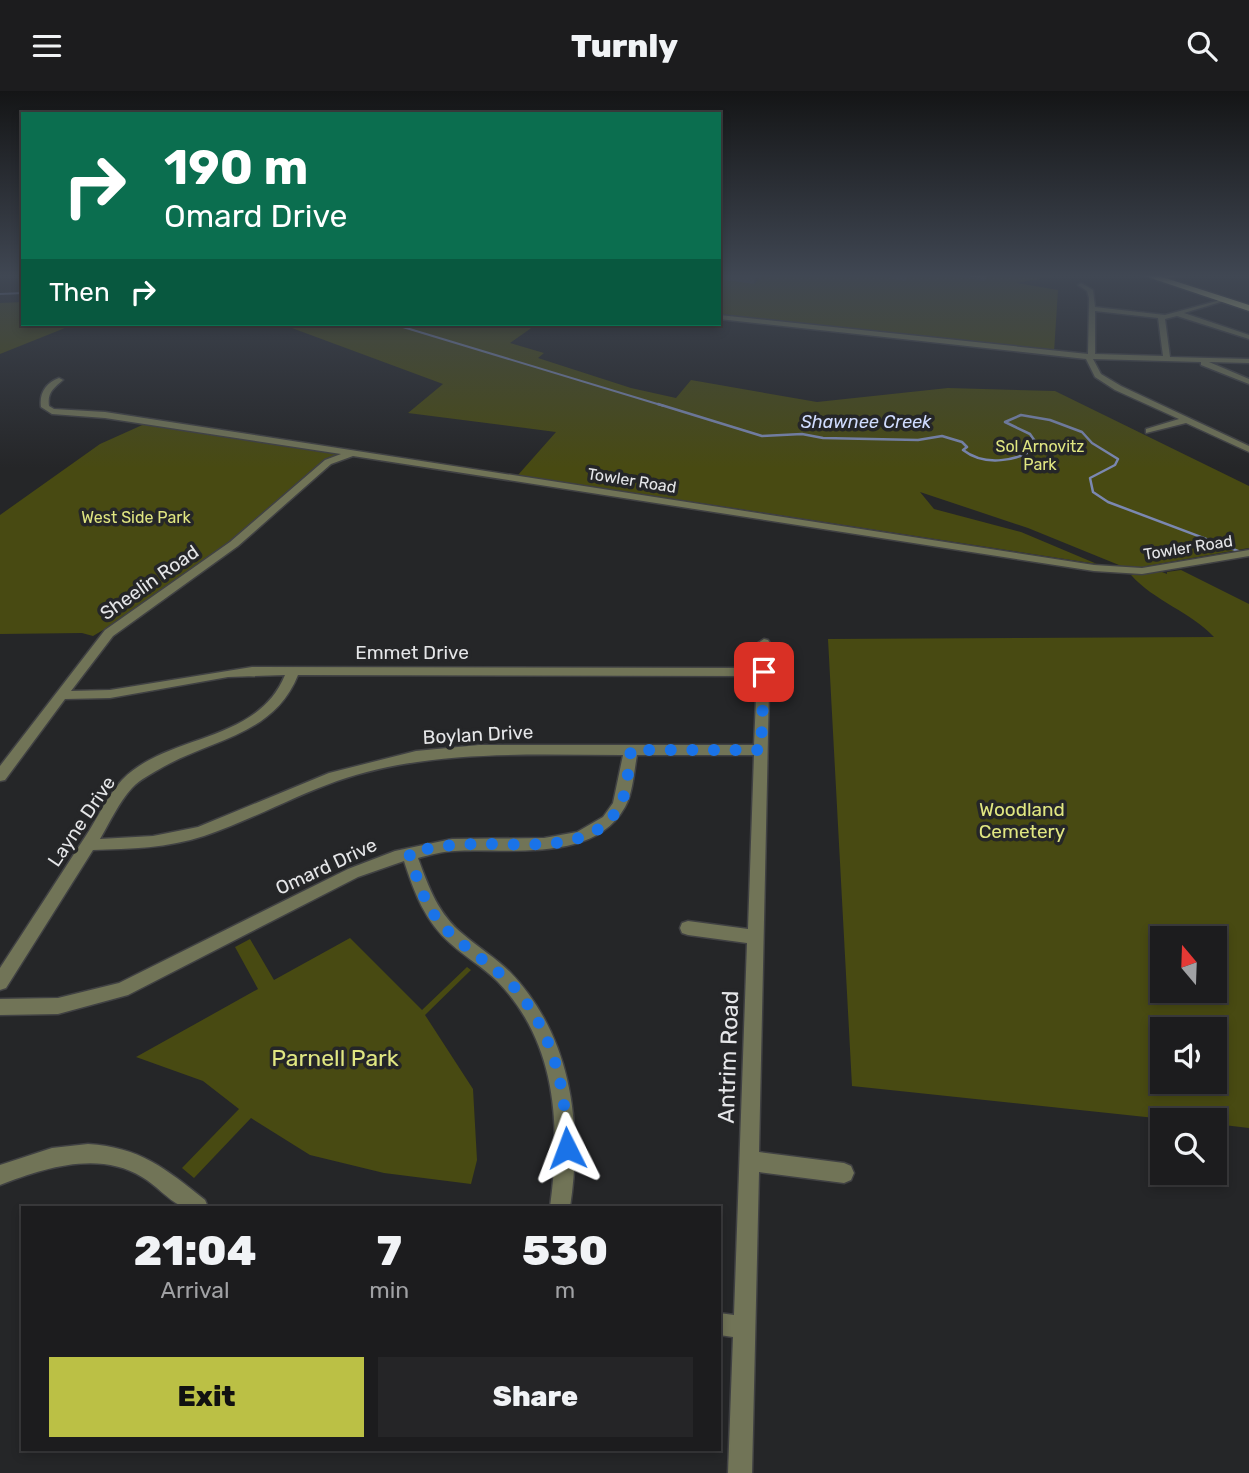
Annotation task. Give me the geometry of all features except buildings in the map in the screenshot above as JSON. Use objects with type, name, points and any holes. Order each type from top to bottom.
[{"type":"street","points":[[923,339],[1089,358],[1249,361]]},
{"type":"street","points":[[1089,358],[1092,354],[1092,339]]},
{"type":"street","points":[[1164,339],[1167,359]]},
{"type":"street","points":[[1089,358],[1098,375],[1111,384],[1249,449]]},
{"type":"street","points":[[1196,360],[1249,382]]},
{"type":"street","name":"Towler Road","points":[[59,380],[48,387],[43,399],[45,407],[52,411],[105,415],[1110,570],[1142,571],[1249,553]]},
{"type":"street","points":[[1149,431],[1186,420]]},
{"type":"street","name":"Sheelin Road","points":[[0,776],[102,641],[118,625],[190,579],[328,463],[352,453]]},
{"type":"street","name":"Antrim Road","points":[[740,1473],[764,643]]},
{"type":"street","name":"Emmet Drive","points":[[62,695],[108,696],[220,674],[293,671],[764,672]]},
{"type":"street","name":"Layne Drive","points":[[0,983],[119,793],[137,775],[169,756],[237,728],[260,715],[280,697],[293,671]]},
{"type":"street","name":"Boylan Drive","points":[[86,845],[153,842],[200,832],[334,778],[416,756],[479,750],[761,750]]},
{"type":"street","name":"Omard Drive","points":[[0,1007],[58,1006],[122,990],[354,873],[409,853],[452,845],[555,843],[589,834],[608,821],[620,804],[631,750]]},
{"type":"street","points":[[409,853],[423,895],[433,914],[451,934],[491,965],[514,988],[537,1019],[548,1042],[558,1072],[566,1120],[566,1159],[560,1206]]},
{"type":"street","points":[[688,928],[756,937]]},
{"type":"street","points":[[0,1175],[27,1164],[62,1156],[96,1154],[122,1158],[162,1178],[197,1206]]},
{"type":"street","points":[[750,1161],[844,1173]]},
{"type":"street","points":[[721,1324],[745,1328]]},
{"type":"green space","points":[[0,339],[36,339],[0,354]]},
{"type":"green space","name":"Woodland Cemetery","points":[[323,339],[515,339],[510,343],[544,353],[538,358],[631,388],[676,398],[691,380],[817,402],[948,388],[1055,391],[1249,486],[1249,548],[1147,566],[1167,574],[1181,570],[1249,604],[1249,1128],[1227,1125],[1227,1108],[1150,1108],[1150,1117],[852,1086],[828,639],[1214,637],[1195,620],[1150,592],[1131,575],[1141,574],[1028,528],[920,492],[934,509],[1021,532],[1097,564],[518,475],[556,432],[408,413],[443,384]]},
{"type":"green space","points":[[944,339],[1055,339],[1054,352]]},
{"type":"green space","name":"West Side Park","points":[[149,422],[346,455],[287,497],[190,579],[93,636],[82,633],[0,634],[0,515],[100,444]]},
{"type":"green space","name":"Parnell Park","points":[[350,938],[422,1010],[467,967],[471,970],[425,1015],[473,1089],[477,1160],[471,1184],[384,1173],[310,1155],[251,1118],[194,1178],[182,1168],[239,1109],[203,1081],[136,1057],[258,989],[235,947],[250,939],[274,980]]},
{"type":"waterway","name":"Shawnee Creek","points":[[444,339],[664,406]]},
{"type":"waterway","name":"Shawnee Creek","points":[[658,404],[762,436],[802,434],[823,438],[918,440],[942,436],[962,442],[967,447],[963,450],[972,455],[991,460],[1011,459],[1039,447],[1030,434],[1005,422],[1021,415],[1050,420],[1082,432],[1092,443],[1118,459],[1115,465],[1090,478],[1093,492],[1108,502],[1249,555]]},
{"type":"route","points":[[567,1148],[566,1120],[558,1072],[537,1019],[503,976],[442,926],[423,895],[409,853],[452,845],[555,843],[589,834],[608,821],[620,804],[631,750],[761,750],[764,672]]},
{"type":"park label","name":"Sol Arnovitz Park","points":[[1040,455]]}]
